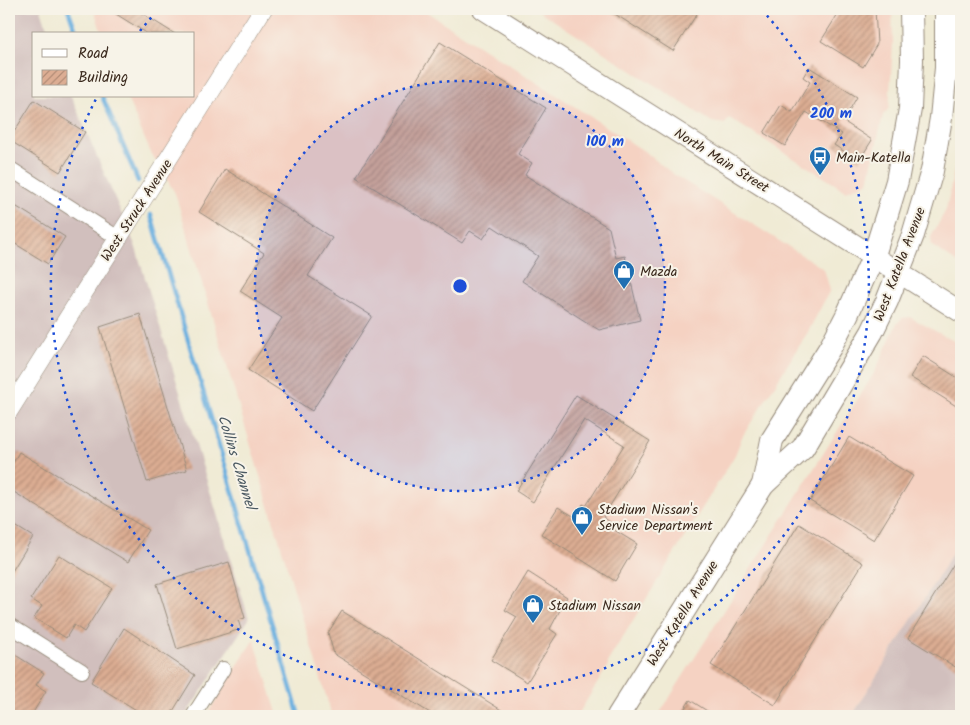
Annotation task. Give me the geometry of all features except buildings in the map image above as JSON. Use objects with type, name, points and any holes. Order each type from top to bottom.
[{"type":"main road","name":"North Main Street","points":[[483,9],[874,255],[961,312]]},
{"type":"main road","name":"West Katella Avenue","points":[[763,485],[772,440],[831,346],[874,255],[897,182],[910,109],[912,60],[911,9]]},
{"type":"main road","name":"West Katella Avenue","points":[[618,716],[763,485],[803,448],[872,332],[899,272],[913,235],[932,171],[941,118],[946,68],[946,9]]},
{"type":"street","name":"West Struck Avenue","points":[[9,411],[264,9]]},
{"type":"street","points":[[9,168],[118,238]]},
{"type":"street","points":[[9,626],[82,672]]},
{"type":"street","points":[[194,716],[223,670]]},
{"type":"shaded area","points":[[9,9],[41,9],[48,32],[32,32],[32,98],[72,98],[135,245],[249,619],[185,716],[9,716]]},
{"type":"shaded area","points":[[94,9],[422,9],[644,151],[673,174],[824,269],[830,290],[808,332],[742,437],[735,455],[608,661],[608,666],[577,716],[332,716],[175,193],[150,151],[127,98],[195,98],[195,32],[101,32]]},
{"type":"shaded area","points":[[536,9],[892,9],[893,43],[889,108],[883,115],[868,182],[846,191],[729,118],[725,124],[712,122]]},
{"type":"shaded area","points":[[961,137],[961,265],[932,246],[931,237],[946,210]]},
{"type":"shaded area","points":[[910,317],[961,345],[961,539],[852,716],[658,716],[876,370],[896,325],[902,318]]},
{"type":"shaded area","points":[[961,539],[961,716],[852,716]]},
{"type":"shaded area","points":[[254,639],[278,716],[206,716]]},
{"type":"waterway","name":"Collins Channel","points":[[68,9],[76,32]]},
{"type":"waterway","name":"Collins Channel","points":[[103,98],[138,181]]},
{"type":"waterway","name":"Collins Channel","points":[[151,215],[299,716]]},
{"type":"place","name":"Main-Katella","points":[[820,176]]},
{"type":"place","name":"Mazda","points":[[624,290]]},
{"type":"place","name":"Stadium Nissan's Service Department","points":[[582,536]]},
{"type":"place","name":"Stadium Nissan","points":[[533,624]]}]
